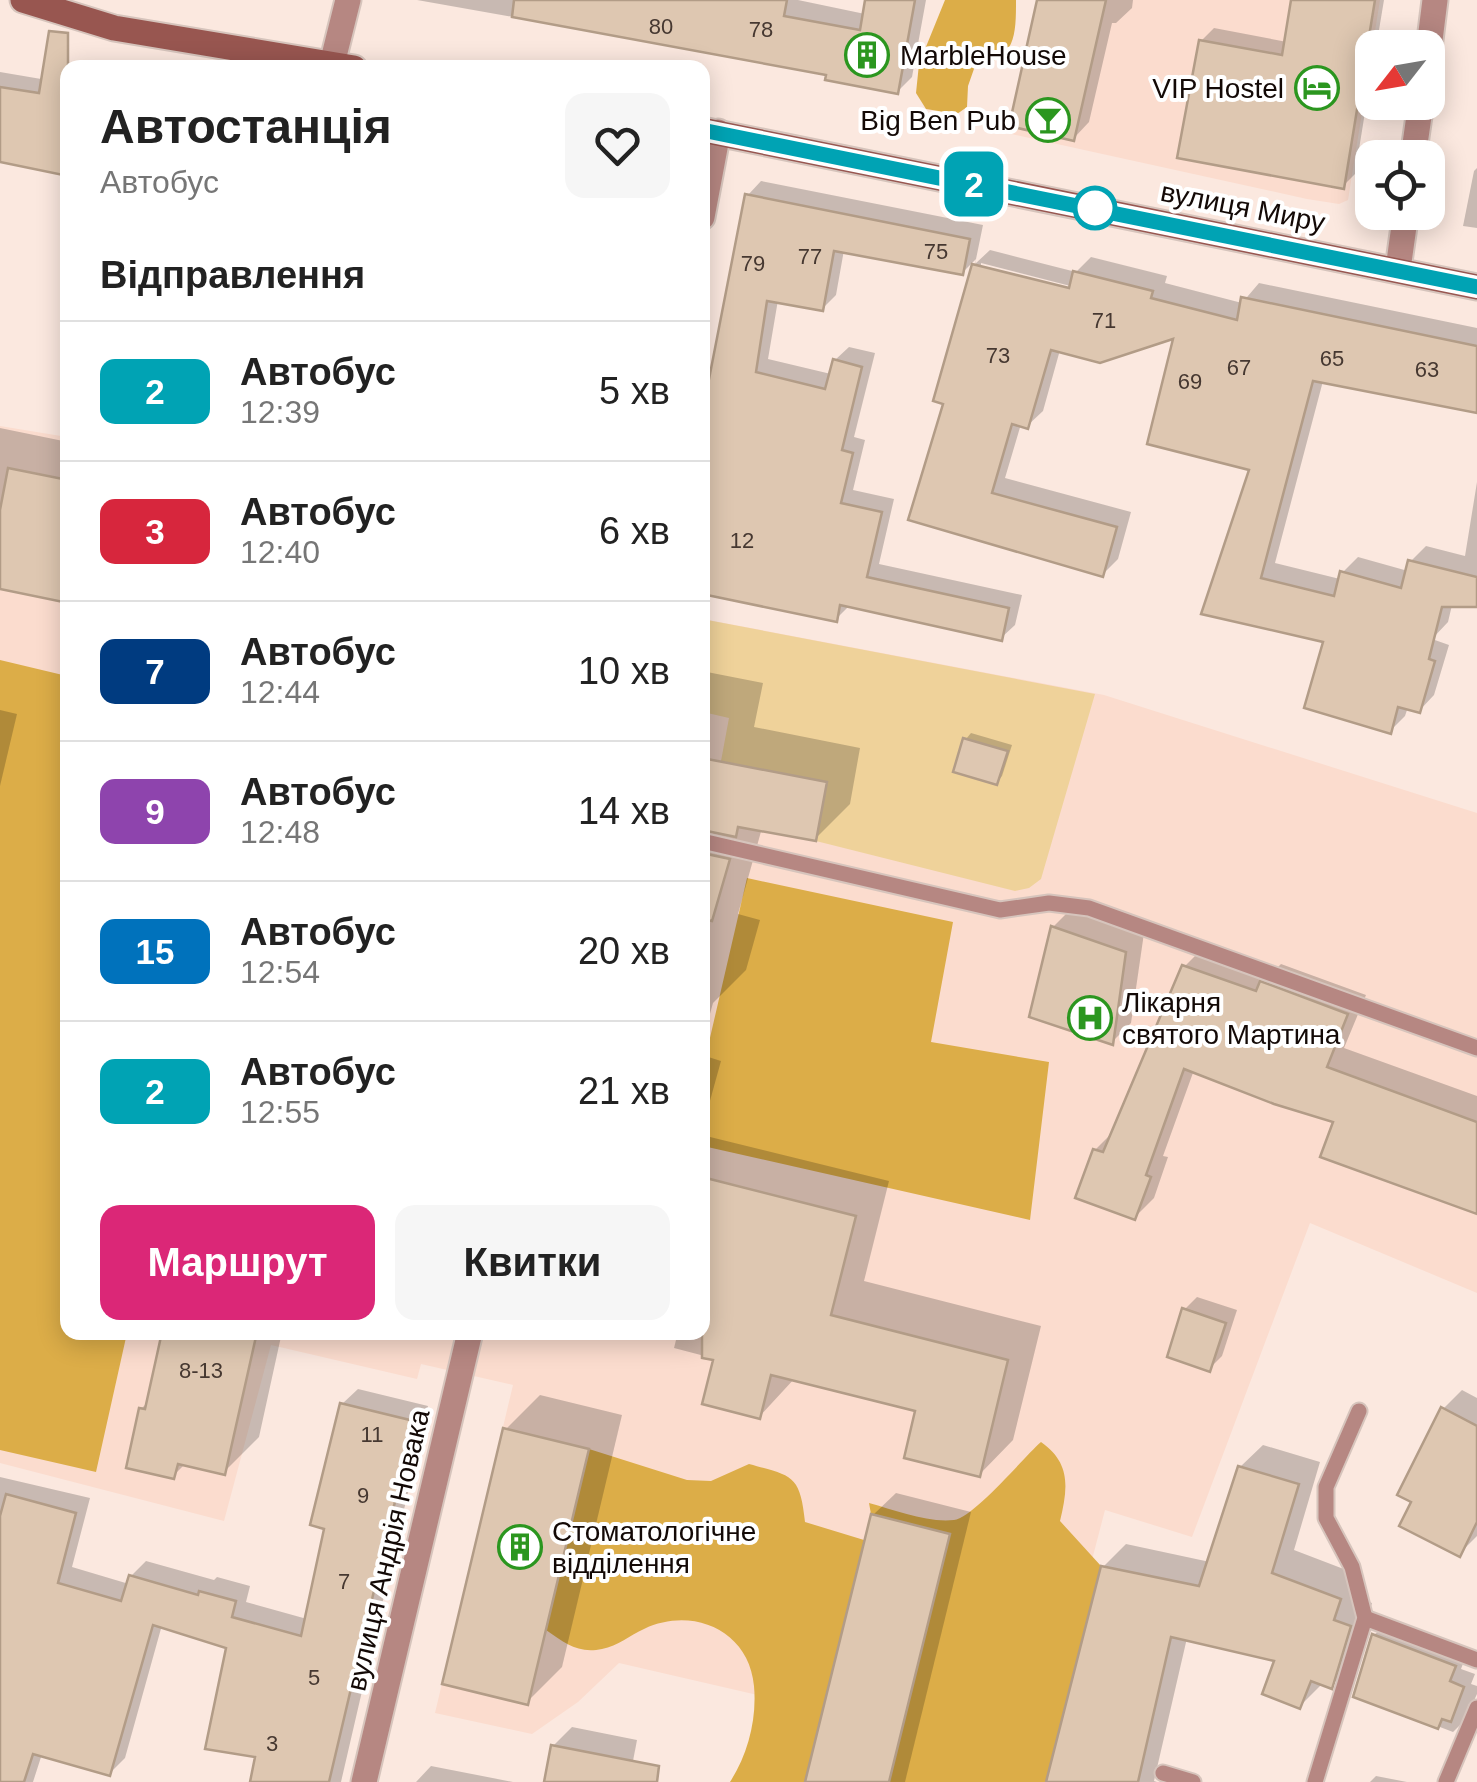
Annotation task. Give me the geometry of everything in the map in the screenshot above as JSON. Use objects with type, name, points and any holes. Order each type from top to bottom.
[{"type":"main road","points":[[23,0],[114,28],[307,60]]},
{"type":"main road","name":"вулиця Миру","points":[[710,131],[1477,287]]},
{"type":"street","points":[[343,60],[348,0]]},
{"type":"street","points":[[1431,30],[1435,0]]},
{"type":"street","points":[[1398,269],[1403,230]]},
{"type":"street","name":"вулиця Андрія Новака","points":[[364,1782],[468,1340]]},
{"type":"lane","points":[[710,844],[1000,910],[1049,903],[1089,908],[1477,1048]]},
{"type":"lane","points":[[1314,1782],[1365,1618],[1352,1566],[1326,1518],[1326,1486],[1359,1411]]},
{"type":"lane","points":[[1365,1618],[1477,1660]]},
{"type":"lane","points":[[1446,1782],[1477,1708]]},
{"type":"lane","points":[[1163,1773],[1193,1782]]},
{"type":"shaded area","points":[[945,0],[1016,0],[1011,44],[999,58],[975,66],[968,86],[967,107],[957,114],[926,109],[916,93],[919,64]]},
{"type":"shaded area","points":[[1037,0],[1380,0],[1375,30],[1355,30],[1355,120],[1361,120],[1348,200],[1339,204],[1007,133]]},
{"type":"shaded area","name":"Лікарня святого Мартина","points":[[0,426],[60,436],[60,1340],[710,1340],[710,620],[1104,695],[1477,813],[1477,1293],[1310,1223],[1192,1537],[1105,1510],[1034,1782],[779,1700],[619,1663],[578,1702],[532,1734],[435,1713],[513,1385],[421,1364],[417,1379],[271,1345],[224,1521],[0,1463]]},
{"type":"shaded area","points":[[710,621],[1095,694],[1041,879],[1029,888],[1015,891],[816,841],[827,782],[721,761],[729,718],[710,714]]},
{"type":"shaded area","points":[[0,660],[60,674],[60,1340],[125,1340],[96,1472],[0,1450]]},
{"type":"shaded area","points":[[747,878],[953,922],[931,1042],[1049,1062],[1030,1220],[710,1148],[710,1038]]},
{"type":"shaded area","points":[[1041,1442],[1058,1459],[1065,1477],[1060,1521],[1101,1566],[1046,1782],[730,1782],[750,1736],[755,1698],[750,1667],[730,1637],[699,1622],[681,1620],[644,1629],[608,1648],[586,1650],[546,1630],[589,1449],[687,1480],[711,1481],[749,1464],[775,1471],[796,1486],[805,1522],[864,1540],[871,1514],[869,1503],[922,1518],[954,1520],[985,1499]]},
{"type":"building","points":[[514,0],[787,0],[784,16],[860,30],[865,0],[915,0],[898,94],[825,80],[826,75],[512,17]]},
{"type":"building","points":[[1037,0],[1106,0],[1074,141],[1009,126]]},
{"type":"building","points":[[1291,0],[1375,0],[1370,30],[1355,30],[1355,120],[1344,189],[1177,158],[1199,40],[1282,55]]},
{"type":"building","points":[[49,31],[68,33],[68,60],[60,60],[60,174],[0,162],[0,87],[39,93]]},
{"type":"building","points":[[745,194],[970,239],[963,275],[834,251],[823,311],[767,301],[756,372],[825,389],[833,359],[862,367],[842,450],[853,453],[841,503],[882,512],[867,577],[1009,608],[1002,641],[840,605],[837,622],[710,596],[710,374]]},
{"type":"building","points":[[972,264],[1069,288],[1073,271],[1153,291],[1151,298],[1237,320],[1241,297],[1477,346],[1477,413],[1313,381],[1261,578],[1334,596],[1340,571],[1401,588],[1408,560],[1477,577],[1477,607],[1442,607],[1429,659],[1435,661],[1420,713],[1398,707],[1391,734],[1304,708],[1323,642],[1201,614],[1249,470],[1147,444],[1173,339],[1100,363],[1051,350],[1028,429],[1012,424],[992,493],[1117,527],[1103,577],[908,520],[943,404],[933,401]]},
{"type":"building","points":[[8,468],[60,478],[60,601],[0,589],[0,510]]},
{"type":"building","points":[[963,738],[1008,751],[997,785],[953,772]]},
{"type":"building","points":[[710,760],[827,782],[816,841],[738,827],[736,837],[710,832]]},
{"type":"building","points":[[710,855],[730,859],[710,921]]},
{"type":"building","points":[[1051,926],[1126,952],[1113,1045],[1029,1017]]},
{"type":"building","points":[[1182,965],[1256,991],[1260,981],[1348,1014],[1327,1067],[1477,1122],[1477,1214],[1320,1157],[1333,1122],[1184,1069],[1146,1175],[1151,1177],[1135,1220],[1075,1198],[1093,1149],[1103,1152]]},
{"type":"building","points":[[710,1179],[856,1216],[831,1315],[1008,1360],[980,1477],[904,1458],[915,1411],[771,1375],[760,1419],[702,1404],[713,1360],[702,1358],[702,1340],[710,1340]]},
{"type":"building","points":[[1182,1308],[1226,1323],[1210,1372],[1167,1357]]},
{"type":"building","points":[[160,1340],[255,1340],[225,1475],[178,1464],[174,1479],[126,1468],[139,1408],[145,1409]]},
{"type":"building","points":[[340,1403],[414,1421],[329,1782],[250,1782],[255,1757],[205,1749],[226,1648],[153,1625],[110,1776],[33,1754],[24,1782],[0,1782],[0,1516],[6,1494],[76,1513],[58,1583],[121,1601],[129,1575],[198,1595],[199,1591],[236,1601],[232,1617],[301,1636],[324,1529],[310,1525]]},
{"type":"building","points":[[1441,1407],[1477,1426],[1477,1522],[1460,1557],[1399,1526],[1411,1502],[1397,1495]]},
{"type":"building","name":"Стоматологічне відділення","points":[[503,1428],[589,1449],[528,1705],[442,1684]]},
{"type":"building","points":[[1238,1466],[1299,1484],[1272,1573],[1341,1599],[1334,1620],[1351,1626],[1332,1689],[1311,1681],[1300,1709],[1262,1694],[1274,1661],[1171,1637],[1138,1782],[1046,1782],[1101,1566],[1199,1586]]},
{"type":"building","points":[[871,1514],[950,1534],[889,1782],[805,1782]]},
{"type":"building","points":[[1372,1634],[1456,1666],[1450,1681],[1464,1687],[1451,1722],[1442,1719],[1438,1729],[1353,1697]]},
{"type":"building","points":[[551,1745],[659,1766],[657,1782],[544,1782]]},
{"type":"bus line","name":"2","points":[[710,132],[1477,287]]},
{"type":"place","name":"MarbleHouse","points":[[867,55]]},
{"type":"place","name":"VIP Hostel","points":[[1317,88]]},
{"type":"place","name":"Big Ben Pub","points":[[1048,120]]},
{"type":"place","name":"Лікарня святого Мартина","points":[[1090,1018]]},
{"type":"place","name":"Стоматологічне відділення","points":[[520,1547]]}]
